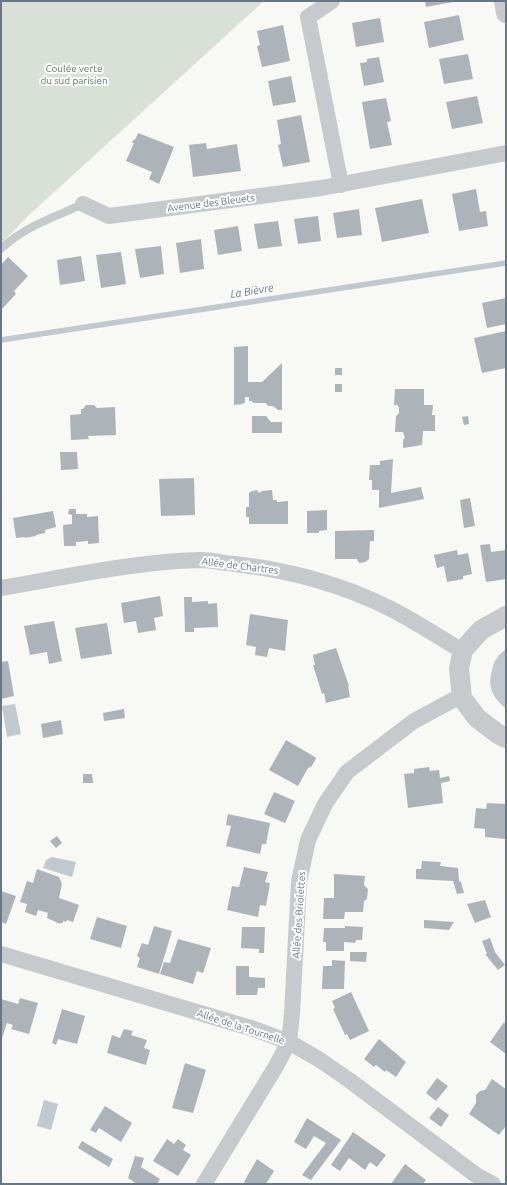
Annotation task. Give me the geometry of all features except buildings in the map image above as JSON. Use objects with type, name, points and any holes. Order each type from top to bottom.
[{"type":"street","points":[[332,1],[308,17],[341,185]]},
{"type":"street","points":[[504,1],[506,13]]},
{"type":"street","name":"Avenue des Bleuets","points":[[83,204],[109,216],[341,185],[506,153]]},
{"type":"street","name":"Allée de Chartres","points":[[1,588],[90,572],[149,564],[200,560],[248,565],[296,574],[341,588],[388,608],[454,646],[464,650]]},
{"type":"street","points":[[506,616],[481,630],[464,650],[459,668],[462,698],[477,718],[498,734],[506,738]]},
{"type":"street","name":"Allée des Briolettes","points":[[204,1184],[275,1068],[289,1042],[292,1014],[299,882],[308,840],[325,804],[348,772],[414,721],[453,700],[462,698]]},
{"type":"street","name":"Allée de la Tournelle","points":[[1,954],[254,1028],[289,1042],[320,1060],[349,1080],[476,1175],[493,1184]]},
{"type":"lane","points":[[1,249],[8,242],[35,225],[83,204]]},
{"type":"green space","name":"Coulée verte du sud parisien","points":[[1,1],[264,1],[29,215],[1,244]]},
{"type":"shaded area","points":[[506,649],[506,709],[492,692],[490,682],[494,662]]},
{"type":"shaded area","points":[[15,704],[21,734],[7,737],[2,706]]},
{"type":"shaded area","points":[[52,857],[76,862],[72,877],[43,868],[46,860]]},
{"type":"shaded area","points":[[44,1100],[58,1104],[51,1130],[37,1126]]},
{"type":"waterway","name":"La Bièvre","points":[[1,340],[506,263]]}]
